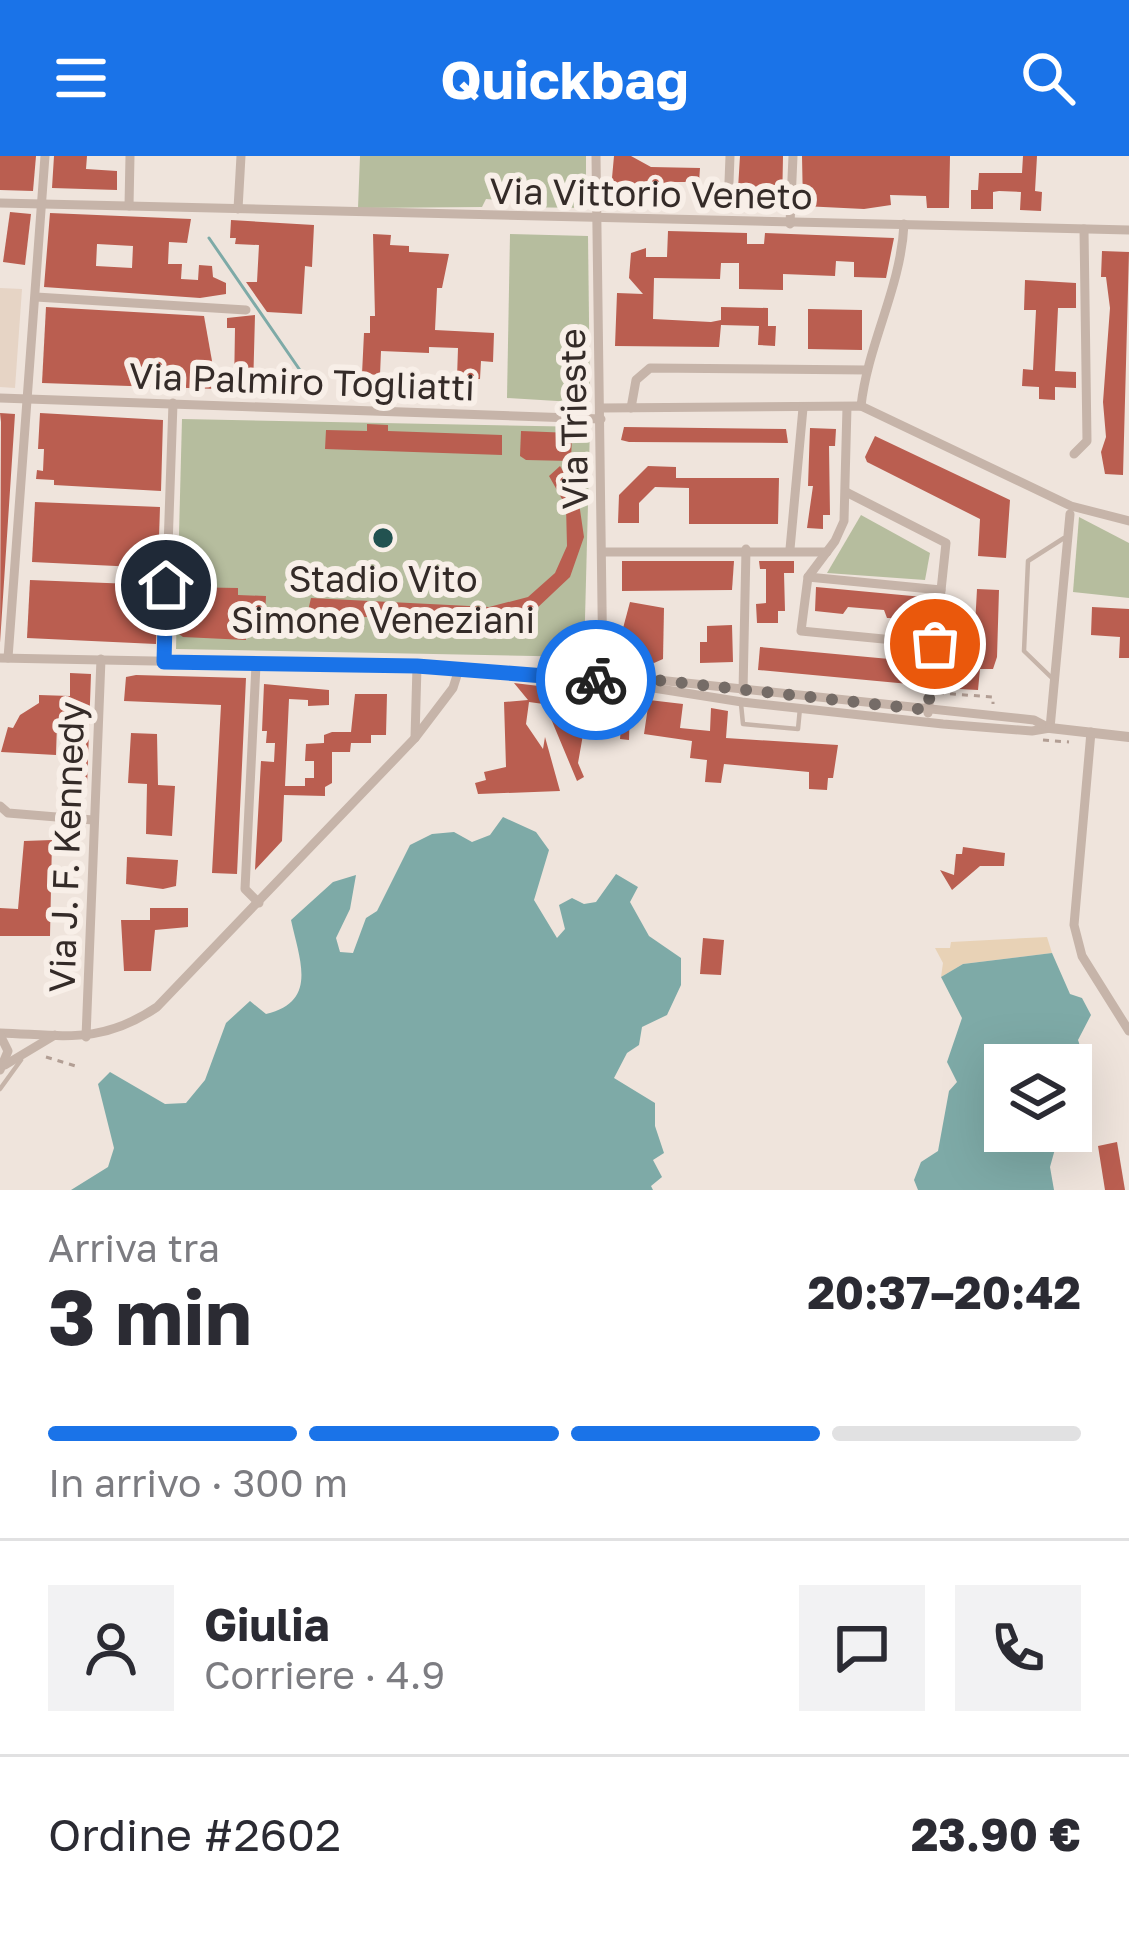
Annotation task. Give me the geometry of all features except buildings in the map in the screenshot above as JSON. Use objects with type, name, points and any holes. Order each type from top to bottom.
[{"type":"street","points":[[45,156],[4,658],[417,666],[603,680],[1033,731],[1050,728],[1129,737]]},
{"type":"street","points":[[129,206],[130,156]]},
{"type":"street","points":[[238,209],[241,156]]},
{"type":"street","name":"Via Trieste","points":[[596,156],[603,680]]},
{"type":"street","points":[[729,182],[730,156]]},
{"type":"street","points":[[790,224],[793,156]]},
{"type":"street","name":"Via Vittorio Veneto","points":[[0,203],[1129,230]]},
{"type":"street","points":[[904,224],[901,267],[867,370],[861,406],[1071,506],[1129,521]]},
{"type":"street","points":[[1074,454],[1087,441],[1084,229]]},
{"type":"street","points":[[36,296],[246,310]]},
{"type":"street","points":[[632,408],[636,380],[650,368],[867,370]]},
{"type":"street","name":"Via Palmiro Togliatti","points":[[0,398],[601,414],[632,408],[861,406]]},
{"type":"street","points":[[164,662],[172,403]]},
{"type":"street","points":[[847,407],[844,521],[808,577],[801,631],[935,644]]},
{"type":"street","points":[[790,549],[803,408]]},
{"type":"street","points":[[846,492],[946,543],[928,716]]},
{"type":"street","points":[[1050,728],[1070,514]]},
{"type":"street","points":[[742,696],[746,549]]},
{"type":"street","points":[[603,552],[827,552]]},
{"type":"street","points":[[808,577],[941,590]]},
{"type":"street","name":"Via J. F. Kennedy","points":[[86,1037],[101,659]]},
{"type":"street","points":[[256,665],[245,889],[259,903]]},
{"type":"street","points":[[415,738],[417,666]]},
{"type":"street","points":[[2,1068],[8,1051],[0,1034],[86,1037],[130,1026],[157,1007],[415,738],[453,688],[459,670]]},
{"type":"street","points":[[742,696],[800,708],[928,716]]},
{"type":"street","points":[[1090,732],[1074,925],[1082,956],[1129,1031]]},
{"type":"street","points":[[0,806],[8,813],[93,820]]},
{"type":"street","points":[[2,1068],[55,1035]]},
{"type":"lane","points":[[1054,680],[1024,651],[1028,561],[1068,535]]},
{"type":"lane","points":[[742,696],[743,724],[798,729],[800,708]]},
{"type":"lane","points":[[0,1089],[28,1050]]},
{"type":"path","points":[[938,694],[993,697],[993,705]]},
{"type":"path","points":[[971,704],[972,695]]},
{"type":"path","points":[[46,1058],[80,1067]]},
{"type":"green space","points":[[360,156],[586,156],[586,208],[513,207],[511,201],[486,199],[482,207],[358,208]]},
{"type":"green space","points":[[510,234],[588,236],[590,403],[507,398]]},
{"type":"green space","name":"Stadio Vito Simone Veneziani","points":[[182,419],[590,427],[584,657],[176,649]]},
{"type":"green space","points":[[861,515],[930,553],[925,580],[827,573]]},
{"type":"green space","points":[[1079,517],[1129,543],[1129,598],[1073,592]]},
{"type":"sand","points":[[1047,937],[1052,953],[963,964],[941,977],[943,963],[935,948],[950,948],[951,942]]},
{"type":"shaded area","points":[[0,288],[22,289],[15,388],[0,387]]},
{"type":"water","points":[[503,817],[536,832],[549,850],[534,900],[557,938],[565,929],[559,905],[572,898],[584,904],[596,902],[616,874],[638,887],[630,902],[649,936],[681,958],[681,985],[667,1015],[642,1027],[639,1045],[627,1053],[614,1078],[655,1103],[655,1126],[664,1153],[653,1160],[662,1177],[651,1186],[653,1190],[71,1190],[108,1167],[114,1148],[98,1084],[110,1072],[165,1104],[186,1103],[205,1080],[226,1023],[250,1001],[266,1014],[293,1000],[299,990],[301,965],[291,920],[333,882],[356,875],[350,909],[336,938],[340,952],[353,953],[366,918],[377,911],[410,845],[432,834],[454,832],[472,842],[490,835]]},
{"type":"water","points":[[1052,953],[1070,994],[1082,998],[1091,1015],[1079,1044],[984,1044],[984,1152],[1054,1152],[1050,1167],[1054,1190],[918,1190],[914,1180],[921,1162],[938,1151],[949,1091],[957,1082],[947,1062],[962,1018],[941,977],[963,964]]},
{"type":"waterway","points":[[209,238],[315,392]]},
{"type":"way so far","points":[[596,680],[620,676],[928,710],[935,644]]},
{"type":"place","name":"Stadio Vito Simone Veneziani","points":[[383,538]]},
{"type":"route","points":[[166,585],[164,662],[417,666],[596,680]]}]
